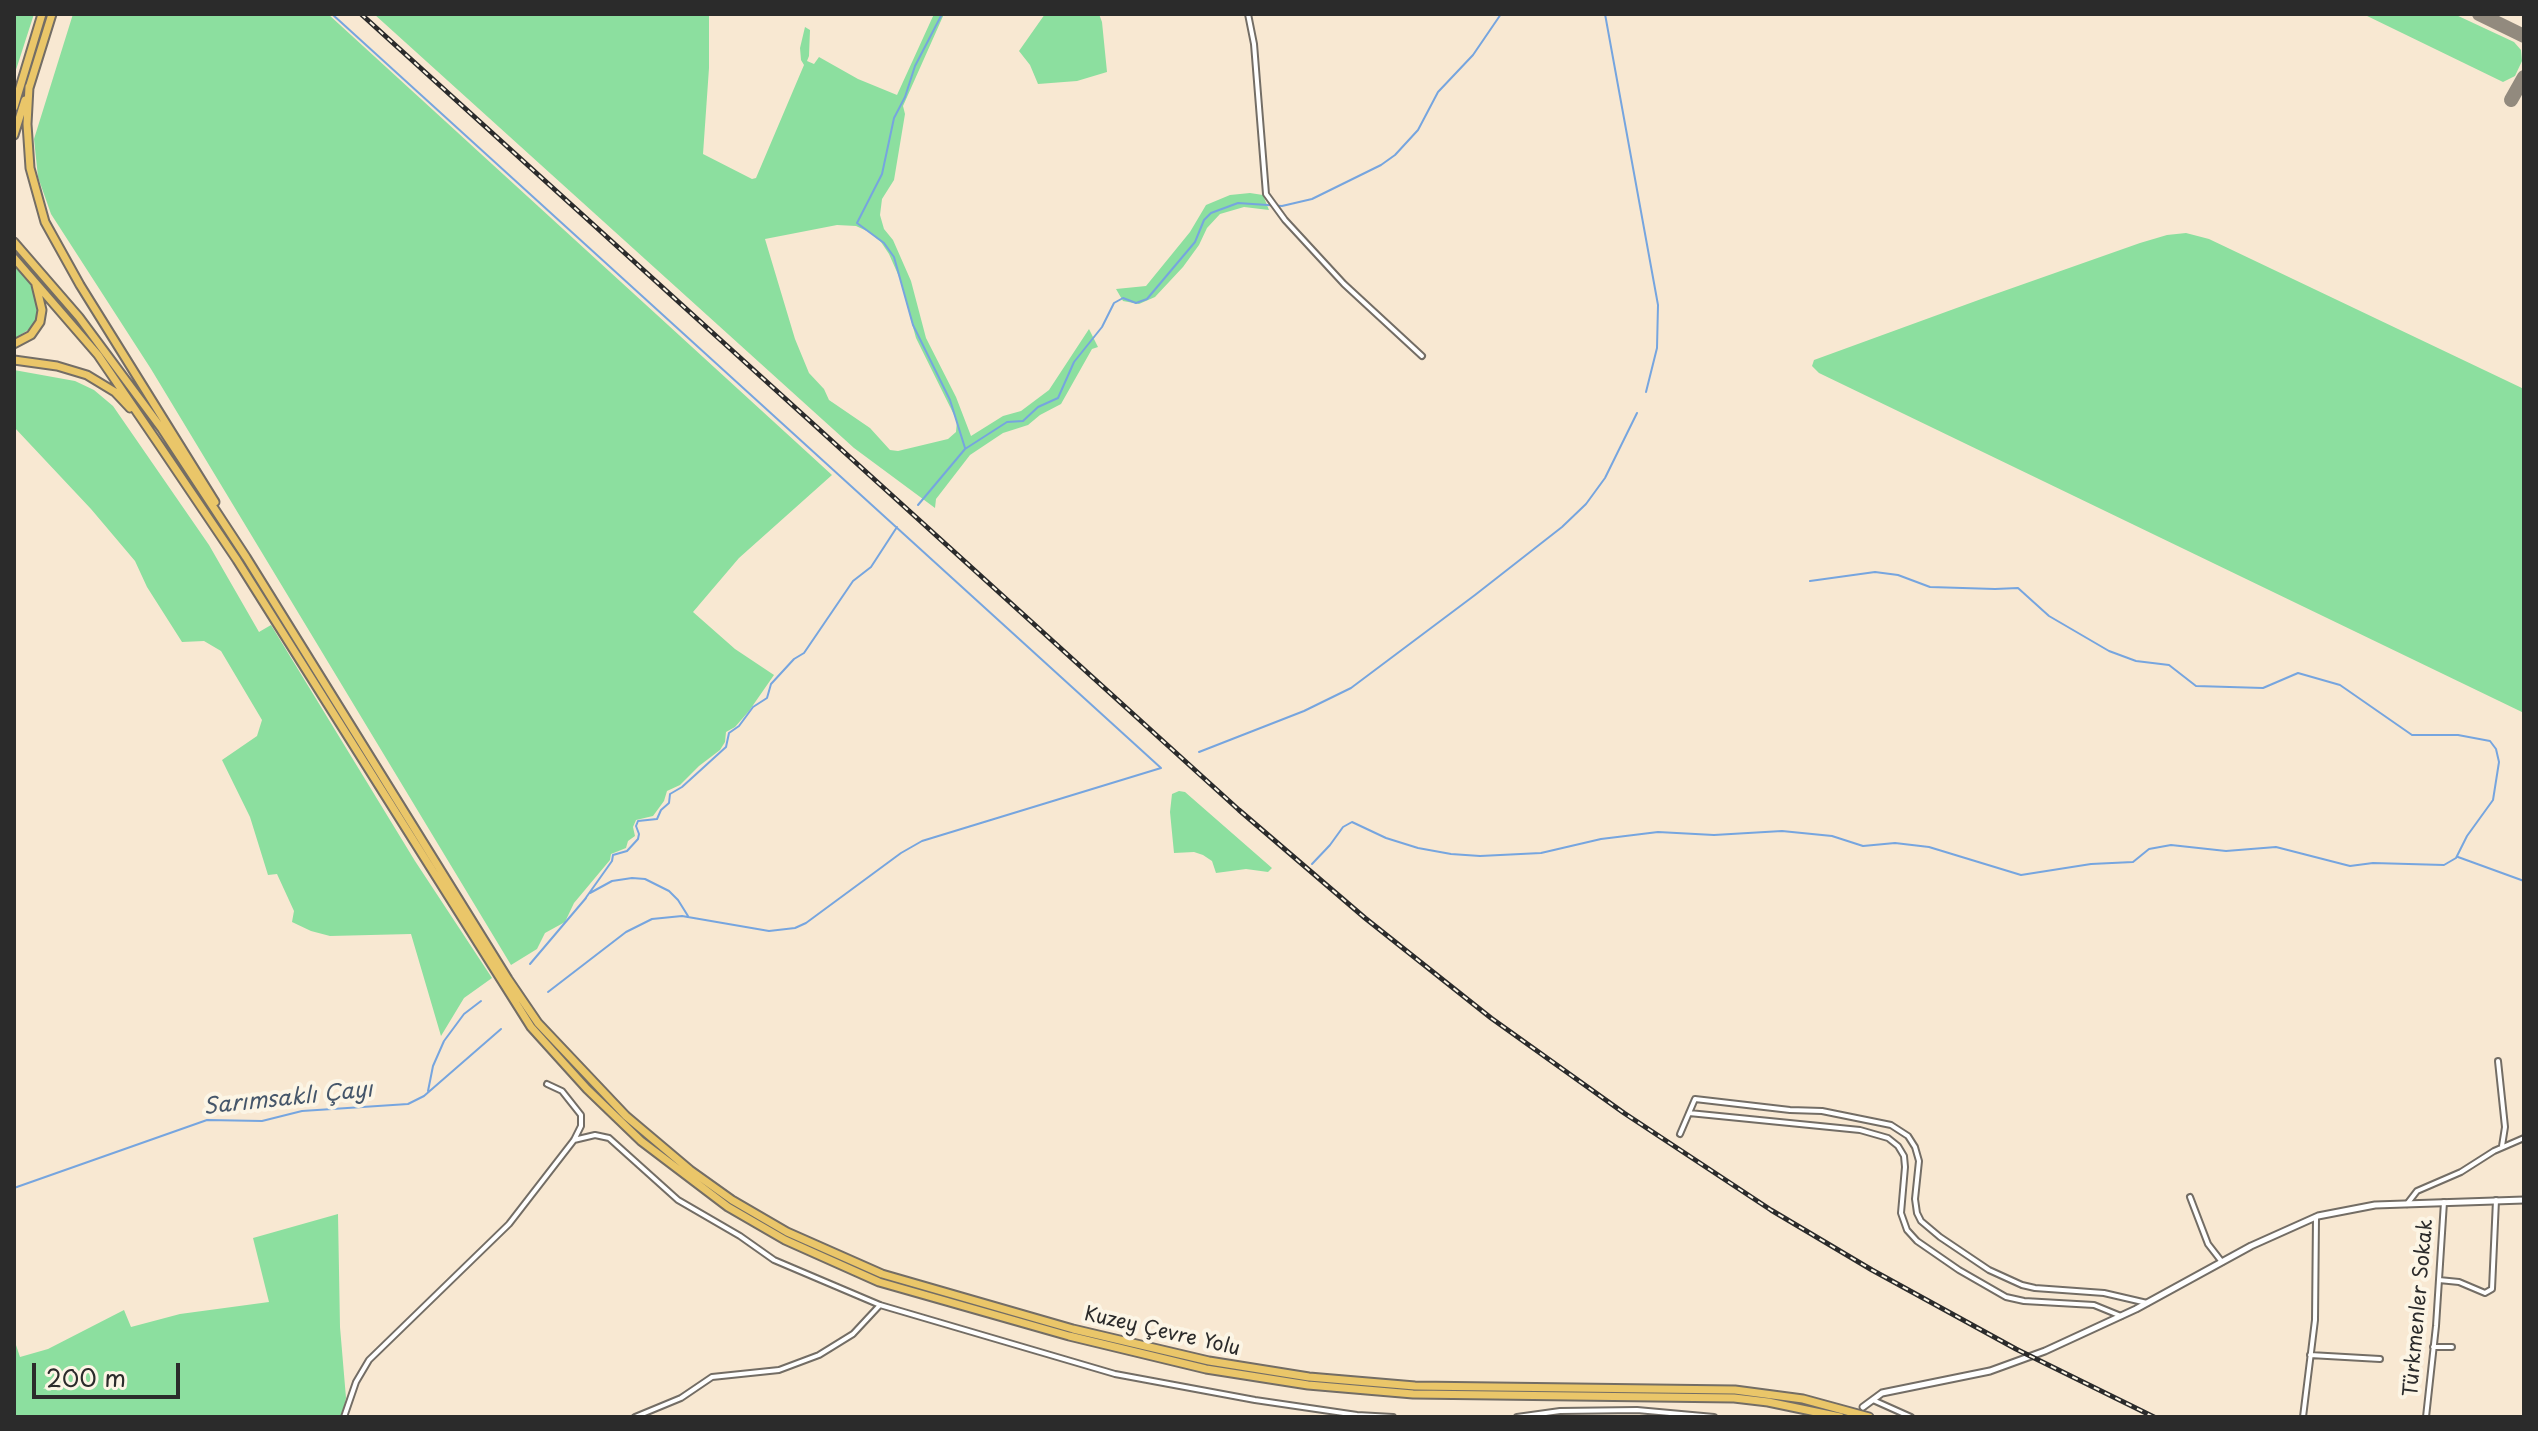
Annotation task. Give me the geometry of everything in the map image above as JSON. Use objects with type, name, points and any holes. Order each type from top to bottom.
[{"type":"highway","points":[[14,107],[42,14]]},
{"type":"highway","points":[[14,135],[52,14]]},
{"type":"highway","points":[[14,96],[20,85]]},
{"type":"highway","points":[[29,87],[27,124],[30,168],[45,222],[67,263],[211,495],[355,743]]},
{"type":"highway","points":[[14,242],[79,317],[138,395],[246,557]]},
{"type":"highway","points":[[14,258],[98,355],[160,446],[237,560],[534,1025]]},
{"type":"highway","points":[[14,344],[31,335],[40,322],[42,310],[35,283]]},
{"type":"highway","points":[[14,360],[64,368],[102,383],[121,398],[160,446]]},
{"type":"highway","name":"Kuzey Çevre Yolu","points":[[534,1025],[630,1131],[685,1177],[728,1207],[829,1261],[879,1282],[933,1299],[1161,1360],[1308,1385],[1428,1394],[1722,1398],[1768,1402],[1840,1417]]},
{"type":"highway","name":"Kuzey Çevre Yolu","points":[[534,1025],[626,1116],[678,1161],[722,1193],[787,1232],[833,1254],[934,1291],[1162,1352],[1309,1377],[1415,1386],[1735,1390],[1803,1399],[1869,1417]]},
{"type":"street","points":[[1248,14],[1254,44],[1266,194],[1285,220],[1354,294],[1422,356]]},
{"type":"street","points":[[2498,1061],[2505,1127],[2502,1147]]},
{"type":"street","points":[[344,1417],[356,1382],[369,1360],[509,1224],[574,1140],[582,1124],[581,1115],[562,1091],[547,1084]]},
{"type":"street","points":[[1680,1134],[1695,1099],[1822,1111],[1891,1125],[1908,1136],[1915,1147],[1919,1167],[1915,1199],[1917,1213],[1921,1221],[1940,1237],[1989,1270],[2022,1285],[2104,1293],[2147,1303]]},
{"type":"street","points":[[1689,1113],[1860,1130],[1888,1138],[1904,1156],[1901,1213],[1907,1230],[1917,1241],[2006,1297],[2094,1305],[2121,1316]]},
{"type":"street","points":[[574,1140],[606,1136],[678,1200],[774,1260],[880,1305],[1115,1374],[1255,1400],[1357,1415],[1393,1417]]},
{"type":"street","points":[[2407,1204],[2417,1191],[2461,1172],[2502,1147],[2524,1138]]},
{"type":"street","points":[[2190,1197],[2208,1244],[2222,1262]]},
{"type":"street","points":[[2439,1280],[2459,1282],[2485,1293],[2492,1289],[2496,1200]]},
{"type":"street","points":[[1863,1407],[1886,1392],[2008,1365],[2045,1351],[2147,1303],[2268,1237],[2316,1217],[2352,1208],[2524,1200]]},
{"type":"street","name":"Türkmenler Sokak","points":[[2426,1417],[2444,1202]]},
{"type":"street","points":[[2303,1417],[2315,1320],[2316,1217]]},
{"type":"street","points":[[635,1417],[681,1398],[712,1377],[771,1372],[808,1360],[845,1340],[880,1305]]},
{"type":"street","points":[[2433,1347],[2452,1347]]},
{"type":"street","points":[[2310,1355],[2380,1359]]},
{"type":"street","points":[[1871,1399],[1911,1417]]},
{"type":"street","points":[[1517,1417],[1560,1411],[1637,1410],[1714,1417]]},
{"type":"green space","points":[[14,14],[34,14],[14,76]]},
{"type":"green space","points":[[73,14],[328,14],[832,475],[739,558],[693,612],[735,649],[774,675],[749,711],[726,732],[720,750],[680,785],[667,791],[653,816],[636,820],[633,827],[635,836],[628,841],[626,848],[611,854],[610,860],[574,903],[565,922],[545,933],[537,949],[511,965],[151,369],[51,214],[38,177],[34,139]]},
{"type":"green space","points":[[374,14],[709,14],[703,154],[752,179],[756,178],[804,65],[800,48],[805,27],[810,30],[807,61],[814,64],[819,57],[858,79],[897,95],[934,14],[944,14],[903,106],[905,114],[894,180],[882,199],[880,215],[911,281],[926,338],[956,397],[971,436],[1003,416],[1021,411],[1049,390],[1089,329],[1098,347],[1092,349],[1061,404],[1028,425],[1003,433],[970,455],[936,499],[935,508],[854,448]],"holes":[[[837,225],[856,226],[881,242],[900,279],[916,338],[957,421],[956,432],[948,439],[898,451],[890,450],[870,428],[829,400],[824,389],[809,373],[795,339],[765,239]]]},
{"type":"green space","points":[[1045,14],[1099,14],[1107,72],[1077,81],[1038,84],[1030,65],[1019,51]]},
{"type":"green space","points":[[2363,14],[2454,14],[2514,42],[2521,50],[2522,61],[2515,76],[2503,82]]},
{"type":"green space","points":[[1230,195],[1263,195],[1269,210],[1244,207],[1220,214],[1207,228],[1183,267],[1155,297],[1139,304],[1123,301],[1116,289],[1146,286],[1190,232],[1206,205]]},
{"type":"green space","points":[[2186,233],[2209,239],[2524,389],[2524,713],[1819,373],[1812,366],[1814,360],[1984,298],[2140,243]]},
{"type":"green space","points":[[14,265],[33,285],[39,313],[31,328],[14,339]]},
{"type":"green space","points":[[14,370],[75,381],[94,390],[113,406],[209,545],[259,632],[271,625],[415,861],[492,978],[464,998],[441,1036],[411,934],[330,936],[292,922],[294,911],[277,874],[268,875],[250,817],[222,760],[257,736],[262,720],[221,651],[204,641],[182,642],[147,587],[135,561],[14,427]]},
{"type":"green space","points":[[1185,792],[1272,868],[1268,872],[1246,869],[1216,873],[1212,861],[1203,855],[1174,853],[1170,812],[1172,794]]},
{"type":"green space","points":[[338,1214],[340,1327],[346,1398],[342,1417],[14,1417],[14,1339],[20,1357],[48,1349],[124,1310],[131,1327],[180,1314],[269,1302],[253,1238]]},
{"type":"waterway","points":[[332,14],[1161,768],[922,841],[795,928],[769,931],[682,916],[652,919],[626,932],[548,992]]},
{"type":"waterway","points":[[942,14],[915,66],[894,118],[882,174],[857,223],[884,243],[894,257],[913,325],[950,400],[965,448]]},
{"type":"waterway","points":[[918,505],[965,449],[1007,422],[1023,421],[1038,407],[1058,398],[1074,362],[1102,327],[1114,303],[1123,298],[1136,303],[1147,299],[1195,242],[1204,220],[1211,213],[1238,203],[1282,206],[1312,199],[1395,155],[1418,130],[1438,92],[1473,55],[1501,14]]},
{"type":"waterway","points":[[1605,14],[1658,305],[1657,348],[1646,392]]},
{"type":"waterway","points":[[1199,752],[1304,711],[1351,688],[1475,595],[1562,527],[1586,504],[1605,478],[1637,413]]},
{"type":"waterway","points":[[585,899],[613,855],[627,851],[638,839],[638,821],[657,819],[669,803],[670,794],[726,747],[729,733],[739,726],[753,707],[767,698],[771,684],[794,659],[804,653],[853,581],[871,567],[897,527]]},
{"type":"waterway","points":[[1312,864],[1343,827],[1352,822],[1386,838],[1418,848],[1480,856],[1541,853],[1601,839],[1658,832],[1714,835],[1782,831],[1832,836],[1863,846],[1895,843],[1929,847],[2021,875],[2091,864],[2133,862],[2149,849],[2171,845],[2226,851],[2276,847],[2350,866],[2373,863],[2444,865],[2456,858],[2467,836],[2493,800],[2499,762],[2490,741],[2458,735],[2412,735],[2340,685],[2298,673],[2263,688],[2196,686],[2169,665],[2136,661],[2109,651],[2049,616],[2018,588],[1930,587],[1898,575],[1875,572],[1810,581]]},
{"type":"waterway","points":[[2458,857],[2524,881]]},
{"type":"waterway","points":[[590,893],[612,881],[645,879],[669,891],[688,916]]},
{"type":"waterway","points":[[530,964],[586,898]]},
{"type":"waterway","points":[[428,1091],[433,1066],[444,1041],[464,1014],[481,1001]]},
{"type":"waterway","name":"Sarımsaklı Çayı","points":[[14,1188],[207,1120],[262,1121],[302,1111],[408,1104],[424,1096],[501,1029]]},
{"type":"taxiway","points":[[2479,14],[2524,36]]},
{"type":"taxiway","points":[[2511,100],[2524,77]]},
{"type":"railway","points":[[361,14],[1239,810],[1365,918],[1491,1018],[1624,1113],[1771,1210],[2016,1349],[2154,1417]]}]
